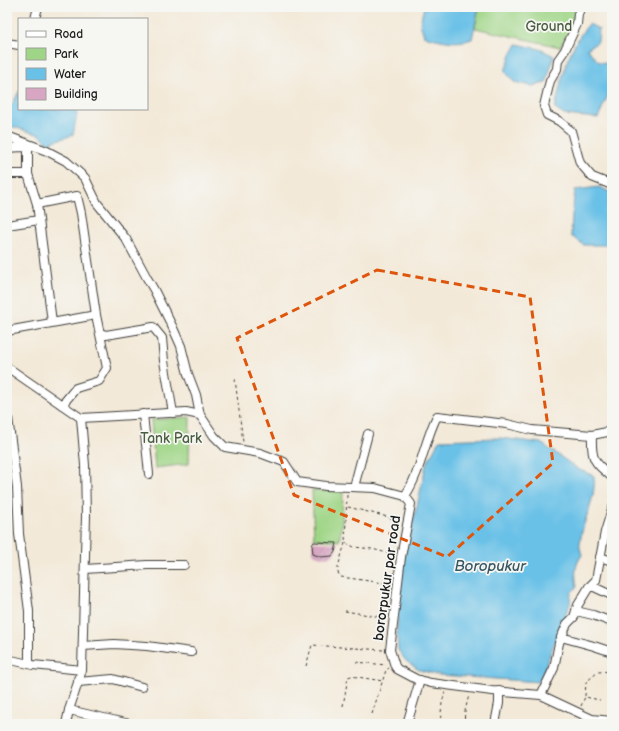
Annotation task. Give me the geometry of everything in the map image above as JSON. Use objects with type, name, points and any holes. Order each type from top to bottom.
[{"type":"street","points":[[35,18],[38,7]]},
{"type":"street","points":[[581,7],[576,24],[565,50],[558,60],[558,69],[550,81],[544,106],[546,115],[571,131],[580,164],[592,177],[612,185]]},
{"type":"street","points":[[7,43],[18,44]]},
{"type":"street","points":[[7,136],[47,151],[66,161],[85,178],[97,203],[126,239],[173,328],[181,346],[188,374],[196,395],[200,415],[186,412],[82,418],[7,367]]},
{"type":"street","points":[[7,148],[28,148],[28,174],[37,204],[52,322]]},
{"type":"street","points":[[7,174],[28,174]]},
{"type":"street","points":[[37,204],[77,196],[81,213],[96,315],[107,368],[99,380],[76,388],[62,405]]},
{"type":"street","points":[[7,225],[39,220]]},
{"type":"street","points":[[7,331],[96,315]]},
{"type":"street","points":[[100,333],[106,335],[153,327],[162,338],[164,361],[173,413]]},
{"type":"street","points":[[7,410],[17,487],[19,534],[29,611],[28,664]]},
{"type":"street","points":[[143,414],[149,474]]},
{"type":"street","name":"bororpukur par road","points":[[200,415],[214,436],[225,447],[260,453],[284,462],[296,482],[326,486],[375,488],[405,496],[411,504],[401,557],[390,650],[396,667]]},
{"type":"street","points":[[405,496],[414,480],[429,432],[437,416],[507,424],[532,430],[592,435],[612,431]]},
{"type":"street","points":[[66,724],[82,670],[85,569],[85,487],[82,418]]},
{"type":"street","points":[[350,487],[368,434]]},
{"type":"street","points":[[592,435],[593,458],[597,465],[612,477]]},
{"type":"street","points":[[541,695],[554,668],[559,643],[567,624],[574,617],[578,605],[589,587],[596,580],[600,557],[608,533],[612,509]]},
{"type":"street","points":[[600,557],[612,561]]},
{"type":"street","points":[[85,569],[147,564],[184,566]]},
{"type":"street","points":[[589,587],[594,587],[611,595]]},
{"type":"street","points":[[576,611],[594,615],[612,622]]},
{"type":"street","points":[[562,637],[612,652]]},
{"type":"street","points":[[83,646],[121,644],[191,652]]},
{"type":"street","points":[[7,659],[28,664],[82,670]]},
{"type":"street","points":[[396,667],[420,680],[471,688],[541,695],[592,719],[612,721]]},
{"type":"street","points":[[78,682],[113,680],[142,687]]},
{"type":"street","points":[[407,724],[420,680]]},
{"type":"street","points":[[495,724],[499,703],[499,691]]},
{"type":"street","points":[[69,710],[130,724]]},
{"type":"path","points":[[234,379],[244,450]]},
{"type":"path","points":[[350,487],[347,507],[345,543],[338,567],[338,573],[341,577],[398,585]]},
{"type":"path","points":[[347,507],[388,517],[407,524]]},
{"type":"path","points":[[345,543],[354,547],[372,549],[401,557]]},
{"type":"path","points":[[345,611],[393,619]]},
{"type":"path","points":[[306,666],[312,645],[390,650]]},
{"type":"path","points":[[356,662],[396,667]]},
{"type":"path","points":[[372,714],[387,669],[396,667]]},
{"type":"path","points":[[578,713],[585,696],[586,682],[598,672],[612,671]]},
{"type":"path","points":[[343,706],[348,677],[351,676],[383,681]]},
{"type":"path","points":[[440,724],[442,703],[447,685]]},
{"type":"path","points":[[464,724],[465,711],[471,688]]},
{"type":"path","points":[[585,696],[600,700]]},
{"type":"highlighted area","points":[[377,270],[530,297],[553,463],[447,557],[294,495],[237,338]]},
{"type":"green space","name":"Ground","points":[[479,7],[576,7],[571,28],[560,47],[475,28]]},
{"type":"green space","name":"Tank Park","points":[[190,417],[189,464],[155,468],[151,420]]},
{"type":"green space","points":[[312,490],[343,491],[342,525],[339,541],[314,539]]},
{"type":"water","points":[[424,7],[479,7],[472,39],[454,42],[424,36],[420,23]]},
{"type":"water","points":[[589,24],[599,29],[598,42],[587,49],[599,62],[612,64],[612,87],[598,118],[564,115],[555,109],[570,53],[575,43]]},
{"type":"water","points":[[517,44],[540,49],[554,56],[546,83],[532,86],[514,82],[505,71]]},
{"type":"water","points":[[18,93],[18,110],[78,110],[73,135],[48,143],[40,135],[7,125],[7,114]]},
{"type":"water","points":[[599,187],[612,193],[612,238],[610,245],[584,245],[571,236],[575,190]]},
{"type":"water","name":"Boropukur","points":[[500,438],[541,443],[578,469],[594,476],[593,493],[581,534],[580,549],[582,555],[576,570],[577,587],[571,593],[570,604],[539,682],[439,675],[419,670],[406,661],[398,650],[398,604],[406,547],[426,465],[439,440]]},
{"type":"building","points":[[314,542],[337,543],[335,552],[332,556],[321,557],[313,554],[312,545]]}]
